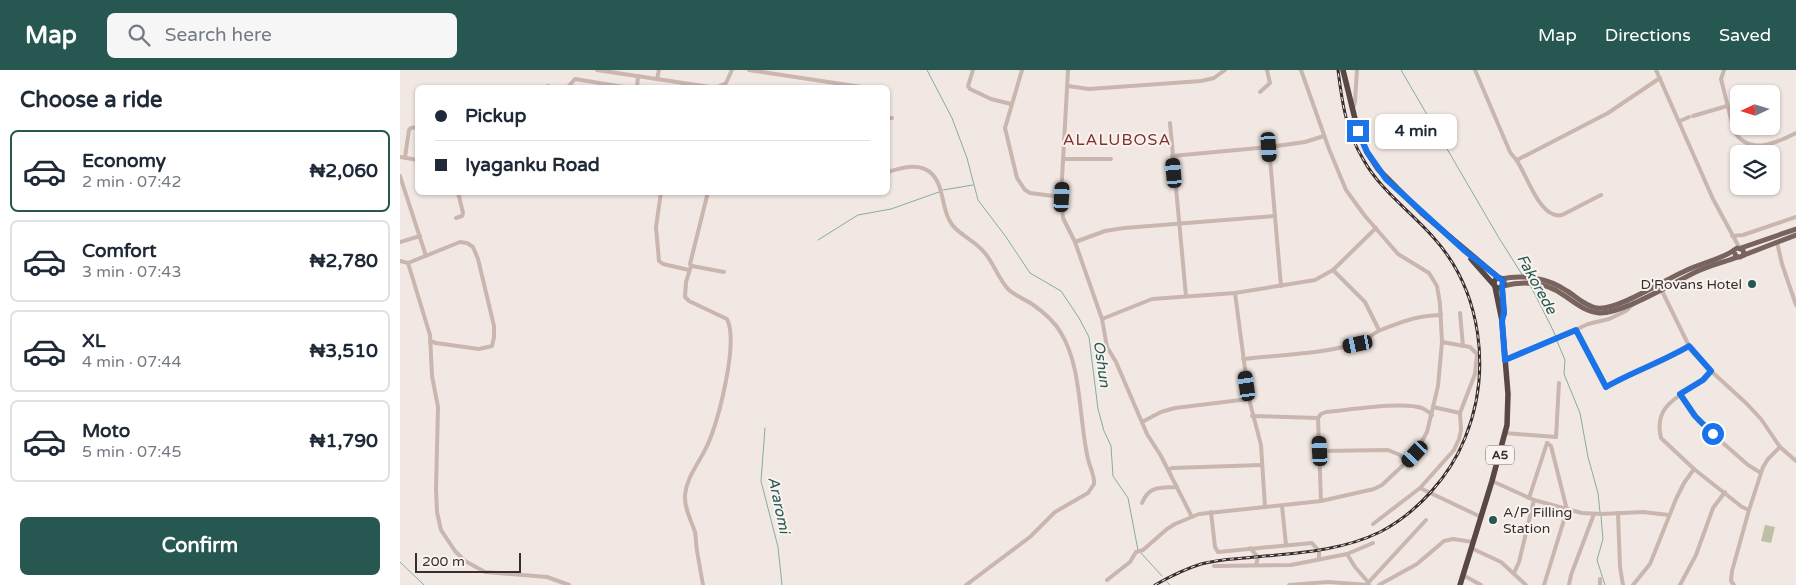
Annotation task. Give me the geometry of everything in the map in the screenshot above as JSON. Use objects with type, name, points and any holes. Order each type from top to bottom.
[{"type":"highway","points":[[1343,70],[1351,107],[1362,142],[1378,169],[1423,214],[1500,279],[1495,280],[1498,286]]},
{"type":"highway","points":[[1465,251],[1476,266],[1498,286]]},
{"type":"highway","name":"A5","points":[[1460,585],[1505,433],[1508,404],[1498,286]]},
{"type":"main road","points":[[1500,279],[1524,277],[1548,281],[1563,288],[1584,303],[1602,308],[1619,304],[1665,280],[1737,249],[1796,229]]},
{"type":"main road","points":[[1498,286],[1537,283],[1554,289],[1579,306],[1598,313],[1618,310],[1706,268],[1796,236]]},
{"type":"main road","points":[[1737,249],[1734,254],[1741,256]]},
{"type":"main road","points":[[1737,249],[1744,251],[1741,256]]},
{"type":"street","points":[[597,70],[700,85]]},
{"type":"street","points":[[657,79],[659,70]]},
{"type":"street","points":[[720,85],[726,83],[732,70]]},
{"type":"street","points":[[749,70],[848,85]]},
{"type":"street","points":[[973,70],[968,86],[970,89],[991,99],[1011,104]]},
{"type":"street","points":[[1022,70],[1005,128],[1019,182],[1030,194],[1062,197]]},
{"type":"street","points":[[1068,70],[1062,197],[1063,218],[1075,242],[1102,320],[1105,342],[1116,362],[1142,422],[1192,517]]},
{"type":"street","points":[[1260,92],[1270,83],[1267,70]]},
{"type":"street","points":[[1107,580],[1130,562],[1138,551],[1144,550],[1167,529],[1192,517],[1211,512],[1321,501],[1374,489],[1382,485],[1407,462],[1424,440],[1438,386],[1442,342],[1439,293],[1434,280],[1428,273],[1398,254],[1346,190],[1324,136],[1301,70]]},
{"type":"street","points":[[1351,107],[1354,106],[1355,101],[1357,70]]},
{"type":"street","points":[[1475,70],[1510,152],[1517,160],[1536,197],[1552,214],[1562,215],[1602,195]]},
{"type":"street","points":[[1656,70],[1737,249]]},
{"type":"street","points":[[1724,70],[1721,79],[1734,132],[1737,136],[1746,143],[1764,146],[1796,133]]},
{"type":"street","points":[[1068,86],[1089,89],[1201,81],[1214,78],[1223,71]]},
{"type":"street","points":[[637,85],[638,76]]},
{"type":"street","points":[[1517,160],[1608,114],[1660,78]]},
{"type":"street","points":[[570,85],[575,79],[614,85]]},
{"type":"street","points":[[586,85],[588,80]]},
{"type":"street","points":[[1680,121],[1728,106]]},
{"type":"street","points":[[1170,123],[1186,296]]},
{"type":"street","points":[[403,157],[409,130],[415,127]]},
{"type":"street","points":[[1172,156],[1269,147],[1305,142],[1324,136]]},
{"type":"street","points":[[1269,147],[1281,286]]},
{"type":"street","points":[[1064,159],[1111,159]]},
{"type":"street","points":[[890,171],[905,167],[915,167],[925,169],[933,175],[941,191],[946,215],[954,227],[984,252],[1005,285],[1012,292],[1035,306],[1062,334],[1072,360],[1088,460],[1094,477],[1094,484],[1088,493],[1055,512],[1018,547],[966,585]]},
{"type":"street","points":[[400,176],[426,256]]},
{"type":"street","points":[[456,218],[462,216],[463,213],[459,195]]},
{"type":"street","points":[[661,195],[656,226],[659,260],[662,263],[724,272]]},
{"type":"street","points":[[704,585],[695,533],[686,508],[685,495],[694,468],[708,445],[717,417],[725,385],[730,346],[730,324],[727,319],[686,299],[686,282],[707,195]]},
{"type":"street","points":[[1075,242],[1111,230],[1274,216]]},
{"type":"street","points":[[1732,236],[1796,217]]},
{"type":"street","points":[[1102,320],[1144,301],[1235,293],[1315,280],[1333,270],[1376,228]]},
{"type":"street","points":[[400,242],[420,236]]},
{"type":"street","points":[[400,261],[408,263],[460,242],[467,243],[473,247],[494,326],[492,346],[484,349],[430,341]]},
{"type":"street","points":[[1777,242],[1782,264],[1796,305]]},
{"type":"street","points":[[408,263],[429,332],[432,376],[438,407],[436,489],[437,512],[442,530],[447,540],[465,561],[485,572],[547,577],[569,585]]},
{"type":"street","points":[[1333,270],[1365,302],[1379,330]]},
{"type":"street","points":[[1790,288],[1796,286]]},
{"type":"street","points":[[1661,289],[1689,346],[1711,371],[1731,388],[1761,419],[1780,447],[1796,461]]},
{"type":"street","points":[[1235,293],[1249,399],[1261,445],[1265,507]]},
{"type":"street","points":[[1505,360],[1588,324],[1609,319],[1626,311],[1634,302]]},
{"type":"street","points":[[1460,314],[1463,346]]},
{"type":"street","points":[[1243,358],[1339,348],[1364,341],[1379,330],[1409,318],[1441,315]]},
{"type":"street","points":[[1576,330],[1606,387],[1689,346]]},
{"type":"street","points":[[1373,524],[1420,488],[1454,450],[1459,439],[1461,430],[1460,413],[1474,374],[1476,354],[1470,347],[1442,342]]},
{"type":"street","points":[[1711,371],[1703,380],[1680,394],[1663,412],[1660,434],[1664,442],[1694,469],[1742,507],[1749,510]]},
{"type":"street","points":[[1505,433],[1555,437],[1557,435],[1559,383]]},
{"type":"street","points":[[1680,394],[1698,421],[1748,465],[1761,473]]},
{"type":"street","points":[[1142,422],[1174,408],[1249,399]]},
{"type":"street","points":[[1321,501],[1318,418],[1321,414],[1363,408],[1408,406],[1423,408],[1432,415]]},
{"type":"street","points":[[1433,407],[1460,413]]},
{"type":"street","points":[[1252,416],[1318,418]]},
{"type":"street","points":[[1514,573],[1519,562],[1531,499],[1548,437]]},
{"type":"street","points":[[1544,585],[1567,510],[1551,446],[1547,443]]},
{"type":"street","points":[[1734,585],[1732,571],[1761,473],[1768,459],[1780,447]]},
{"type":"street","points":[[1320,451],[1388,450],[1400,455],[1407,462]]},
{"type":"street","points":[[1168,470],[1172,468],[1262,465]]},
{"type":"street","points":[[1633,585],[1650,564],[1669,515],[1684,483],[1694,469]]},
{"type":"street","points":[[1492,481],[1531,499],[1567,510],[1594,514],[1643,512],[1669,515]]},
{"type":"street","points":[[1142,503],[1146,493],[1150,491],[1158,488],[1177,487]]},
{"type":"street","points":[[1420,488],[1481,517]]},
{"type":"street","points":[[1680,585],[1696,555],[1713,508],[1725,492]]},
{"type":"street","points":[[1282,506],[1286,545]]},
{"type":"street","points":[[1211,512],[1216,550],[1220,552],[1312,544],[1319,551],[1319,559]]},
{"type":"street","points":[[1618,513],[1620,566],[1623,585]]},
{"type":"street","points":[[1569,585],[1594,514]]},
{"type":"street","points":[[1289,585],[1328,582],[1368,584],[1426,520]]},
{"type":"street","points":[[1379,585],[1417,564],[1444,541],[1452,539],[1472,545],[1497,560],[1526,585]]},
{"type":"street","points":[[1214,566],[1291,565],[1347,554],[1373,543]]},
{"type":"street","points":[[1250,548],[1258,557],[1256,565]]},
{"type":"street","points":[[1347,554],[1354,567],[1368,584]]},
{"type":"street","points":[[1463,575],[1481,585]]},
{"type":"street","points":[[1600,579],[1600,585]]},
{"type":"green space","points":[[1765,525],[1775,527],[1771,543],[1761,541]]},
{"type":"waterway","name":"Oshun","points":[[927,70],[952,118],[967,158],[978,200],[1030,273],[1061,291],[1089,337],[1098,409],[1104,431],[1111,446],[1113,476],[1128,498],[1138,550]]},
{"type":"waterway","name":"Fakorede","points":[[1401,70],[1523,276]]},
{"type":"waterway","points":[[943,190],[973,185]]},
{"type":"waterway","points":[[818,240],[858,215],[891,209],[939,192]]},
{"type":"waterway","name":"Fakorede","points":[[1530,285],[1556,337]]},
{"type":"waterway","name":"Fakorede","points":[[1557,341],[1565,360],[1564,374],[1580,413],[1588,457],[1598,493],[1600,512]]},
{"type":"waterway","name":"Araromi","points":[[765,428],[761,481],[778,547],[782,585]]},
{"type":"waterway","name":"Fakorede","points":[[1601,516],[1603,539],[1597,560],[1605,585]]},
{"type":"waterway","name":"Oshun","points":[[1141,553],[1162,576]]},
{"type":"waterway","points":[[400,562],[424,585]]},
{"type":"waterway","name":"Oshun","points":[[1167,582],[1170,585]]},
{"type":"railway","points":[[1155,585],[1171,576],[1207,562],[1319,550],[1350,543],[1380,532],[1407,515],[1431,492],[1451,466],[1465,438],[1473,413],[1480,360],[1478,333],[1472,307],[1450,258],[1424,227],[1378,181],[1363,159],[1352,138],[1343,105],[1338,70]]},
{"type":"place","name":"D'Rovans Hotel","points":[[1752,284]]},
{"type":"place","name":"A/P Filling Station","points":[[1493,520]]},
{"type":"district","name":"ALALUBOSA","points":[[1117,140]]},
{"type":"route","points":[[1358,131],[1367,152],[1386,179],[1465,251],[1503,281],[1504,312],[1502,321],[1505,360],[1576,330],[1589,353],[1603,385],[1606,387],[1689,346],[1711,371],[1703,380],[1680,394],[1698,421],[1713,434]]}]
